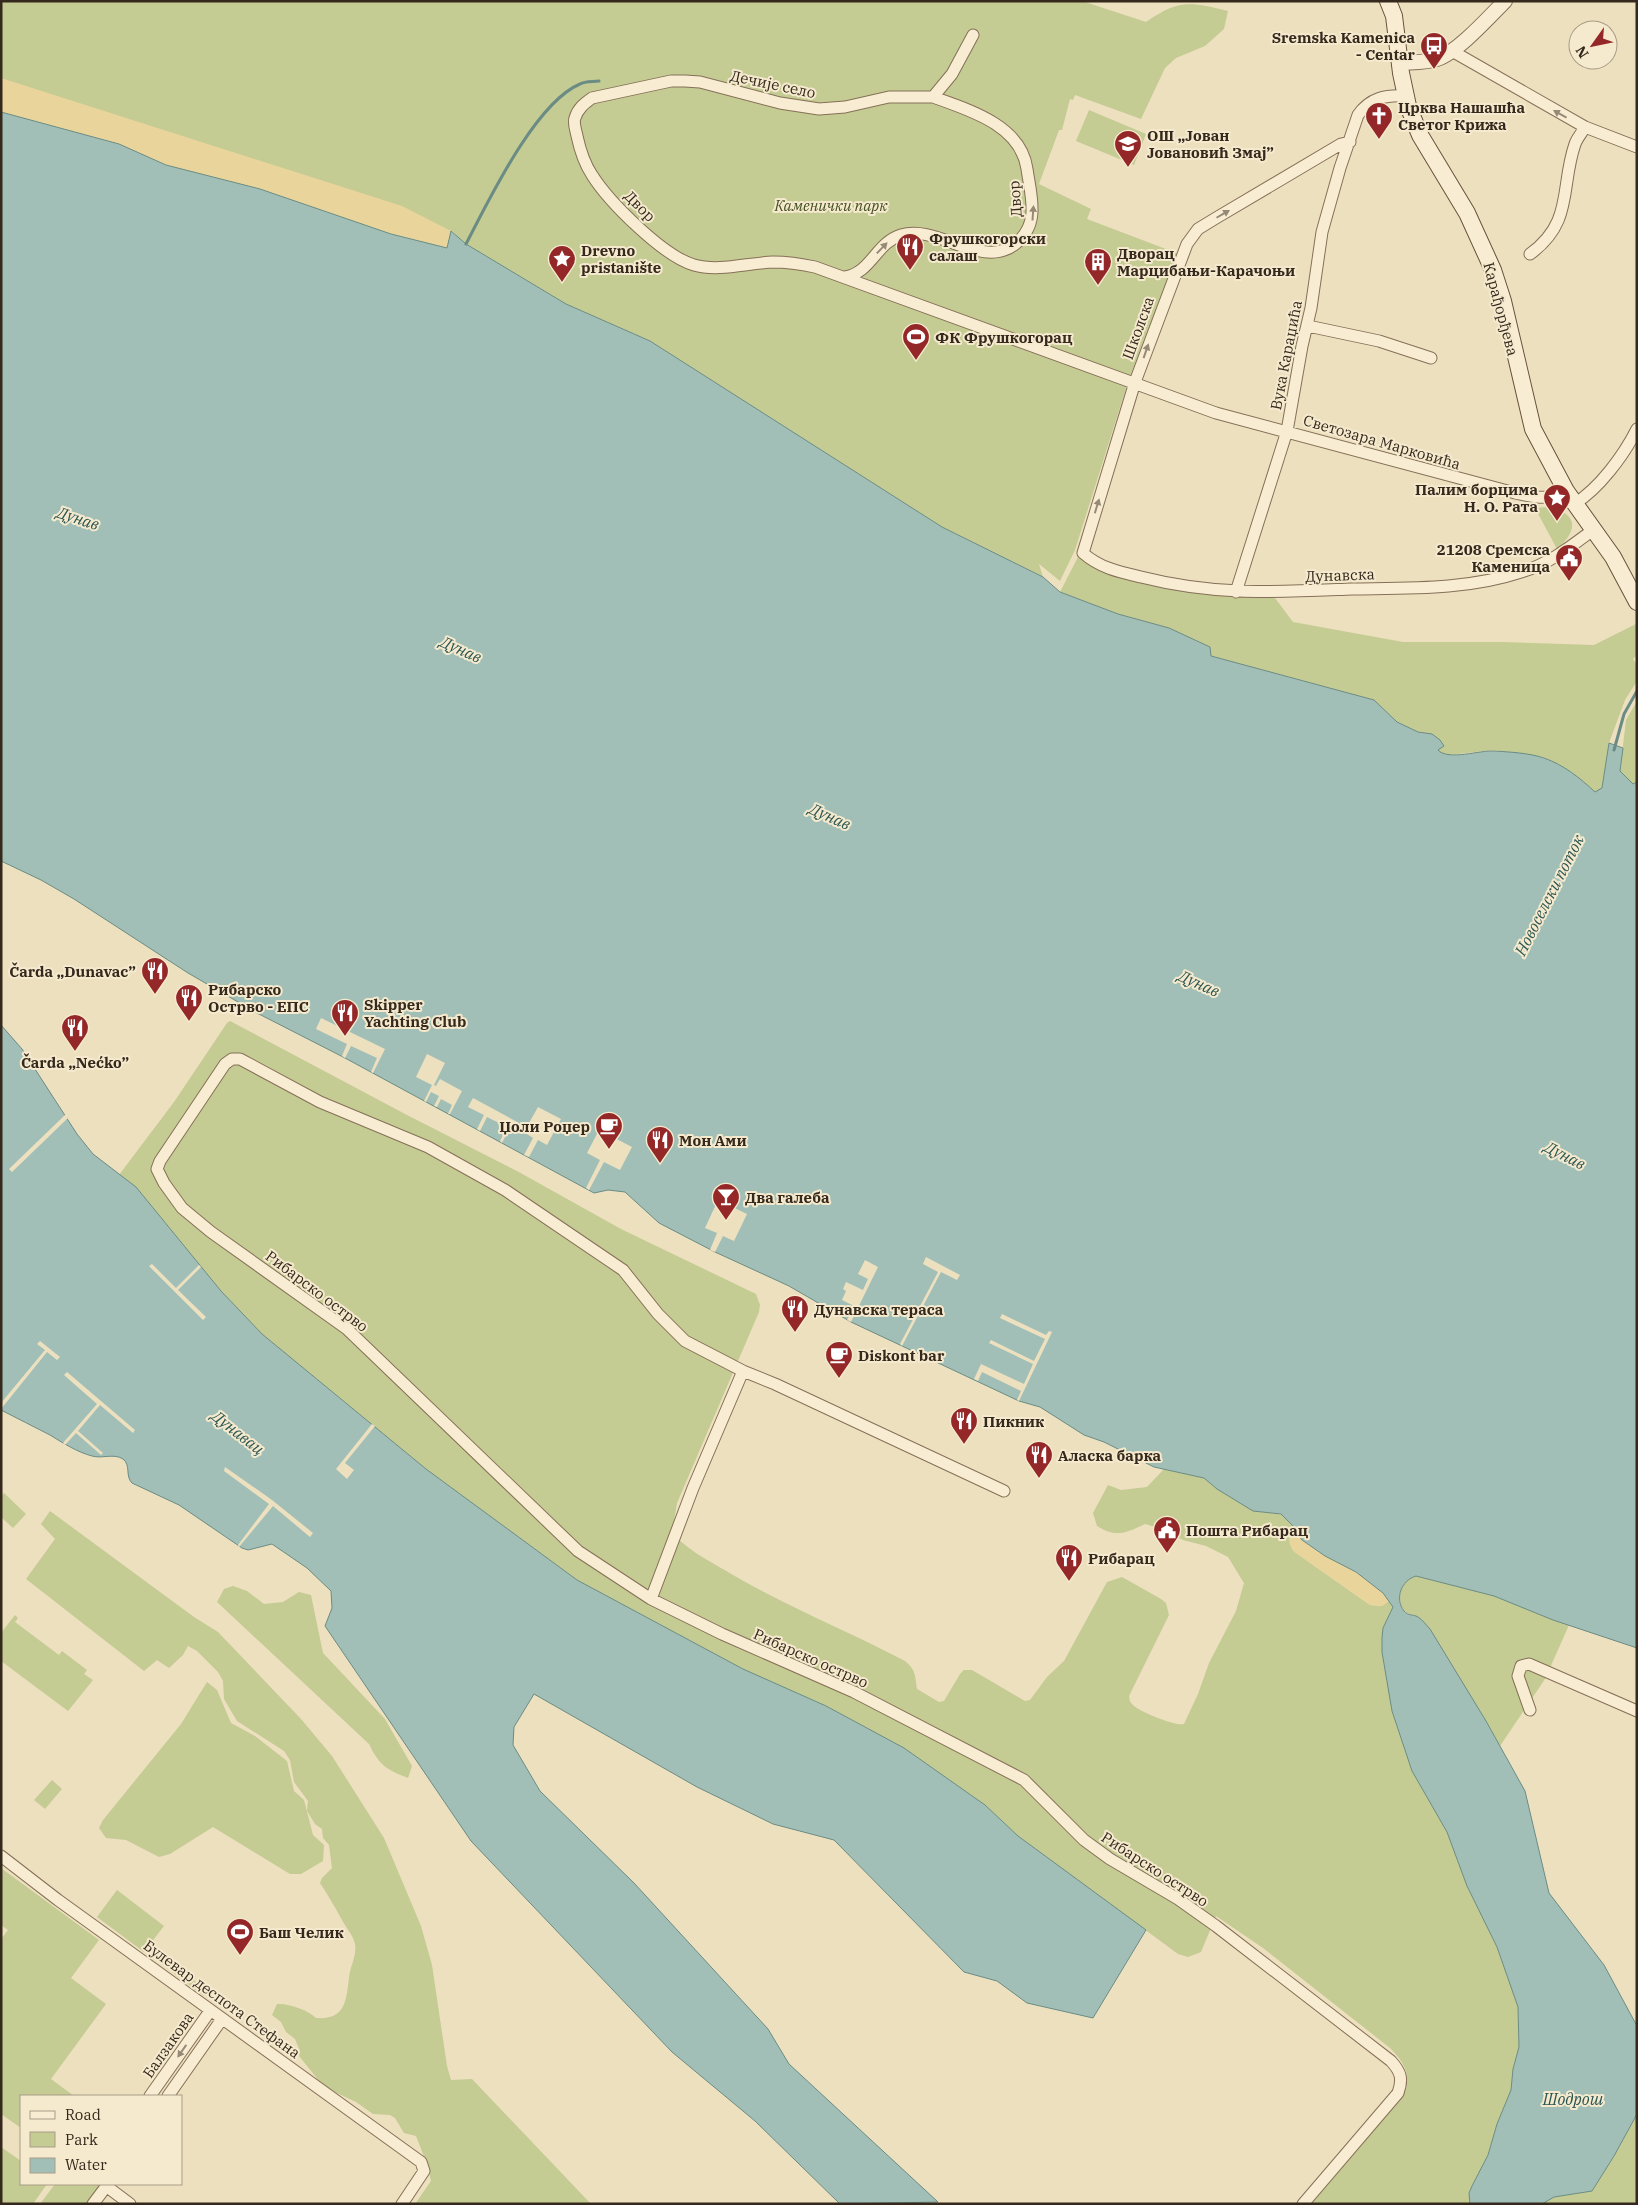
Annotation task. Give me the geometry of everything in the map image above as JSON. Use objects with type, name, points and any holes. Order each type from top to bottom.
[{"type":"main road","name":"Карађорђева","points":[[1388,1],[1397,29],[1399,63],[1405,96],[1420,135],[1467,213],[1493,270],[1503,301],[1533,429],[1541,448],[1570,498],[1613,557],[1637,602]]},
{"type":"street","points":[[1399,63],[1425,62],[1438,59],[1452,51],[1505,1]]},
{"type":"street","points":[[933,97],[952,74],[973,35]]},
{"type":"street","points":[[1452,51],[1585,127],[1637,147]]},
{"type":"street","name":"Дечије село","points":[[574,119],[581,106],[592,98],[671,81],[700,82],[780,103],[818,109],[845,107],[889,97],[933,97]]},
{"type":"street","name":"Вука Караџића","points":[[1236,592],[1262,516],[1287,431],[1298,362],[1308,326],[1325,218],[1358,115],[1368,104],[1381,97],[1405,96]]},
{"type":"street","name":"Двор","points":[[845,277],[853,276],[860,272],[886,243],[905,234],[924,234],[965,247],[996,252],[1008,249],[1028,231],[1034,212],[1033,201],[1027,163],[1019,145],[1013,137],[998,126],[933,97]]},
{"type":"street","name":"Двор","points":[[574,119],[583,159],[592,176],[637,226],[682,260],[706,268],[766,262],[793,263],[815,267],[1135,382]]},
{"type":"street","points":[[1530,254],[1548,238],[1557,223],[1565,196],[1574,149],[1585,127]]},
{"type":"street","name":"Школска","points":[[1082,552],[1135,382],[1187,244],[1198,229],[1341,144],[1350,142]]},
{"type":"street","points":[[1308,326],[1379,341],[1431,358]]},
{"type":"street","name":"Светозара Марковића","points":[[1135,382],[1216,413],[1515,493],[1542,498],[1570,498]]},
{"type":"street","points":[[1570,498],[1586,496],[1625,450],[1637,429]]},
{"type":"street","name":"Дунавска","points":[[1082,552],[1098,564],[1115,571],[1198,590],[1236,592],[1436,587],[1520,573],[1564,552],[1593,530]]},
{"type":"street","name":"Рибарско острво","points":[[743,1371],[685,1341],[658,1314],[623,1270],[505,1190],[428,1147],[309,1097],[246,1061],[240,1059],[232,1060],[225,1064],[160,1161],[158,1169],[164,1183],[182,1208],[211,1232],[347,1329],[578,1551],[651,1599],[722,1634],[854,1692],[1024,1780],[1084,1840],[1110,1859],[1178,1899],[1216,1926],[1391,2061],[1398,2068],[1401,2078],[1398,2093],[1302,2204]]},
{"type":"street","points":[[651,1599],[693,1488],[743,1371],[775,1384],[1004,1491]]},
{"type":"street","points":[[1530,1710],[1518,1676],[1521,1666],[1529,1664],[1637,1711]]},
{"type":"street","name":"Булевар деспота Стефана","points":[[1,1856],[210,2011],[417,2159],[424,2166],[424,2171],[402,2204]]},
{"type":"street","name":"Балзакова","points":[[151,2095],[210,2011]]},
{"type":"street","name":"Балзакова","points":[[169,2095],[222,2019]]},
{"type":"street","points":[[93,2204],[107,2185],[130,2204]]},
{"type":"green space","name":"Каменички парк","points":[[1,1],[1082,1],[1146,22],[1175,6],[1184,4],[1203,5],[1228,11],[1224,29],[1205,46],[1176,58],[1165,68],[1141,119],[1075,95],[1073,100],[1070,99],[1062,130],[1059,130],[1039,184],[1091,209],[1087,219],[1179,254],[1128,382],[1075,550],[1060,581],[1039,564],[1043,577],[942,527],[650,341],[566,304],[466,244],[452,231],[448,248],[391,234],[260,189],[166,165],[119,144],[1,112]]},
{"type":"green space","points":[[1089,110],[1146,134],[1134,165],[1076,141]]},
{"type":"green space","points":[[1548,507],[1565,513],[1572,523],[1569,535],[1557,549],[1535,508]]},
{"type":"green space","points":[[1078,557],[1100,569],[1201,592],[1275,598],[1293,622],[1403,642],[1503,642],[1594,645],[1636,624],[1637,655],[1633,659],[1637,665],[1637,681],[1625,700],[1609,743],[1602,789],[1595,792],[1562,766],[1543,757],[1493,750],[1448,755],[1440,753],[1432,734],[1418,732],[1397,722],[1374,700],[1210,656],[1210,647],[1169,628],[1118,614],[1060,592]]},
{"type":"green space","points":[[1637,701],[1637,782],[1633,784],[1620,771],[1626,720]]},
{"type":"green space","points":[[230,1021],[517,1171],[621,1229],[756,1294],[760,1305],[759,1312],[677,1503],[674,1521],[675,1536],[688,1548],[754,1587],[905,1661],[913,1670],[917,1689],[939,1702],[944,1701],[964,1670],[972,1670],[1025,1701],[1030,1700],[1047,1677],[1064,1661],[1107,1582],[1122,1577],[1166,1603],[1169,1615],[1129,1696],[1130,1701],[1135,1707],[1149,1714],[1166,1721],[1184,1724],[1198,1694],[1209,1663],[1236,1611],[1244,1583],[1228,1557],[1206,1546],[1183,1540],[1159,1528],[1145,1524],[1126,1532],[1110,1532],[1097,1526],[1093,1513],[1108,1485],[1121,1490],[1147,1487],[1164,1469],[1204,1478],[1217,1489],[1263,1512],[1284,1515],[1292,1525],[1292,1549],[1296,1553],[1370,1605],[1382,1606],[1390,1600],[1393,1607],[1383,1628],[1382,1652],[1392,1711],[1412,1771],[1447,1832],[1467,1886],[1497,1947],[1518,2007],[1519,2047],[1513,2069],[1511,2090],[1497,2124],[1488,2155],[1469,2193],[1470,2204],[1309,2204],[1405,2093],[1407,2074],[1399,2058],[1390,2048],[1263,1948],[1216,1916],[1201,1952],[1188,1957],[1178,1954],[1018,1836],[985,1805],[904,1748],[826,1706],[749,1672],[577,1580],[426,1469],[262,1334],[221,1291],[136,1187],[119,1175],[174,1102]]},
{"type":"green space","points":[[4,1493],[26,1514],[13,1528],[1,1517],[1,1496]]},
{"type":"green space","points":[[50,1511],[194,1617],[218,1632],[301,1719],[332,1756],[384,1838],[421,1926],[432,1965],[447,2066],[451,2080],[472,2079],[591,2204],[415,2204],[431,2181],[427,2164],[416,2136],[404,2133],[395,2118],[390,2115],[373,2114],[356,2102],[324,2087],[299,2056],[300,2051],[295,2039],[286,2032],[281,2022],[272,2015],[277,2004],[298,2008],[316,2018],[326,2018],[338,2013],[347,1995],[355,1953],[353,1938],[320,1883],[322,1878],[332,1868],[329,1845],[323,1838],[322,1829],[315,1824],[307,1811],[308,1801],[294,1782],[290,1760],[284,1751],[237,1721],[224,1699],[223,1681],[218,1672],[197,1651],[188,1646],[183,1655],[169,1668],[157,1660],[144,1671],[26,1579],[55,1539],[41,1524]]},
{"type":"green space","points":[[1416,1576],[1494,1596],[1569,1625],[1545,1679],[1500,1746],[1486,1721],[1414,1615],[1403,1609],[1400,1597],[1401,1591],[1409,1579]]},
{"type":"green space","points":[[233,1586],[247,1591],[264,1604],[283,1602],[299,1592],[311,1595],[323,1653],[385,1719],[412,1766],[408,1778],[384,1766],[376,1757],[369,1744],[217,1602],[224,1589]]},
{"type":"green space","points":[[15,1615],[18,1618],[15,1622],[59,1655],[62,1651],[87,1670],[84,1674],[93,1680],[68,1711],[1,1661],[1,1633]]},
{"type":"green space","points":[[207,1682],[217,1690],[231,1723],[255,1736],[287,1761],[294,1791],[304,1800],[313,1835],[324,1845],[323,1861],[301,1874],[290,1874],[213,1827],[170,1854],[159,1857],[126,1840],[106,1838],[99,1828],[103,1820],[181,1724]]},
{"type":"green space","points":[[52,1780],[62,1789],[45,1809],[34,1800]]},
{"type":"green space","points":[[1,1868],[99,1940],[71,1978],[106,2004],[51,2079],[73,2095],[20,2095],[20,2127],[1,2114],[1,1939],[8,1930],[1,1925]]},
{"type":"green space","points":[[117,1890],[164,1926],[144,1952],[97,1917]]},
{"type":"green space","points":[[167,1960],[208,1991],[204,1996],[163,1965]]},
{"type":"green space","points":[[1637,2114],[1637,2204],[1542,2204],[1554,2197],[1592,2191]]},
{"type":"green space","points":[[1,2147],[20,2160],[20,2185],[46,2185],[33,2204],[1,2204]]},
{"type":"green space","points":[[54,2185],[100,2185],[86,2204],[40,2204]]},
{"type":"sand","points":[[1,78],[402,206],[451,231],[448,248],[391,234],[260,189],[166,165],[119,144],[1,112]]},
{"type":"sand","points":[[1293,1528],[1314,1549],[1357,1573],[1390,1600],[1382,1606],[1370,1605],[1296,1553],[1289,1541]]},
{"type":"water","points":[[1,112],[119,144],[166,165],[260,189],[391,234],[447,248],[451,231],[466,244],[566,304],[650,341],[942,527],[1043,577],[1060,592],[1118,614],[1169,628],[1210,647],[1211,656],[1374,700],[1397,722],[1418,732],[1432,734],[1440,740],[1444,746],[1438,750],[1443,753],[1456,755],[1494,751],[1538,756],[1565,768],[1595,792],[1602,788],[1609,743],[1623,748],[1620,771],[1633,784],[1637,782],[1637,1648],[1553,1620],[1494,1596],[1416,1576],[1403,1585],[1400,1595],[1401,1606],[1404,1611],[1407,1614],[1420,1618],[1430,1629],[1486,1721],[1525,1791],[1549,1893],[1604,1965],[1637,2026],[1637,2114],[1592,2191],[1554,2197],[1542,2204],[1470,2204],[1469,2193],[1488,2155],[1497,2124],[1511,2090],[1513,2069],[1519,2047],[1518,2007],[1497,1947],[1467,1886],[1447,1832],[1412,1771],[1392,1711],[1382,1652],[1382,1638],[1383,1628],[1393,1607],[1383,1593],[1356,1572],[1325,1556],[1302,1540],[1292,1525],[1281,1514],[1253,1511],[1217,1489],[1204,1478],[1154,1467],[1104,1442],[1084,1435],[1040,1407],[1019,1401],[851,1322],[789,1286],[715,1252],[659,1223],[625,1192],[608,1190],[594,1193],[345,1058],[257,1013],[188,973],[74,899],[41,880],[1,861]]},
{"type":"water","name":"Дунавац","points":[[1,1025],[22,1049],[77,1134],[93,1154],[136,1187],[221,1291],[262,1334],[426,1469],[577,1580],[743,1669],[826,1706],[904,1748],[985,1805],[1018,1836],[1146,1930],[1093,2018],[1027,2003],[997,1981],[964,1972],[834,1840],[773,1824],[697,1787],[534,1694],[514,1727],[513,1745],[540,1791],[634,1883],[768,2029],[789,2064],[938,2202],[840,2204],[755,2121],[672,2052],[471,1841],[325,1626],[332,1608],[331,1591],[307,1568],[272,1544],[248,1550],[242,1548],[179,1505],[132,1483],[127,1464],[123,1459],[116,1456],[96,1457],[81,1452],[1,1410]]},
{"type":"pier","name":"Skipper Yachting Club","points":[[321,1018],[385,1049],[373,1073],[371,1072],[377,1058],[351,1046],[345,1058],[342,1056],[347,1044],[316,1029]]},
{"type":"pier","points":[[427,1054],[445,1063],[434,1085],[436,1086],[440,1079],[462,1091],[450,1114],[448,1114],[452,1105],[441,1099],[437,1107],[434,1106],[439,1096],[431,1092],[426,1102],[424,1101],[432,1085],[416,1077]]},
{"type":"pier","points":[[473,1098],[519,1123],[514,1131],[509,1129],[502,1143],[500,1141],[507,1127],[487,1117],[480,1131],[477,1129],[484,1115],[468,1107]]},
{"type":"pier","points":[[538,1107],[561,1119],[547,1145],[538,1140],[529,1157],[524,1155],[533,1138],[524,1132]]},
{"type":"pier","points":[[66,1114],[68,1118],[12,1172],[9,1169]]},
{"type":"pier","name":"Џоли Роџер","points":[[599,1130],[632,1147],[620,1170],[604,1162],[589,1190],[586,1188],[600,1160],[587,1153]]},
{"type":"pier","name":"Два галеба","points":[[718,1200],[747,1214],[734,1241],[723,1236],[715,1252],[710,1250],[717,1233],[705,1228]]},
{"type":"pier","points":[[926,1257],[960,1275],[957,1280],[941,1272],[902,1346],[900,1344],[938,1272],[923,1264]]},
{"type":"pier","points":[[865,1260],[878,1267],[851,1322],[847,1320],[854,1306],[842,1300],[846,1291],[843,1289],[846,1282],[863,1290],[868,1279],[858,1274]]},
{"type":"pier","points":[[152,1264],[176,1288],[199,1265],[201,1267],[178,1290],[206,1317],[203,1320],[149,1266]]},
{"type":"pier","points":[[1002,1314],[1046,1335],[1049,1331],[1052,1332],[1019,1401],[1017,1400],[1021,1391],[982,1372],[978,1381],[974,1379],[981,1364],[1024,1384],[1033,1364],[989,1343],[991,1340],[1034,1361],[1045,1339],[1000,1318]]},
{"type":"pier","points":[[40,1341],[60,1357],[57,1360],[47,1352],[1,1409],[1,1403],[45,1350],[37,1344]]},
{"type":"pier","points":[[67,1372],[135,1430],[133,1433],[100,1405],[78,1431],[103,1453],[101,1455],[76,1433],[65,1445],[63,1443],[97,1404],[64,1375]]},
{"type":"pier","points":[[372,1424],[375,1426],[345,1463],[354,1470],[347,1479],[336,1469]]},
{"type":"pier","points":[[225,1467],[272,1500],[313,1533],[310,1537],[273,1506],[239,1547],[238,1545],[269,1504],[224,1471]]},
{"type":"waterway","points":[[466,244],[500,179],[530,131],[546,111],[563,95],[580,84],[599,81]]},
{"type":"waterway","name":"Новоселски поток","points":[[1614,750],[1624,714],[1637,691]]},
{"type":"place","name":"Sremska Kamenica - Centar","points":[[1434,70]]},
{"type":"place","name":"Црква Нашашћа Светог Крижа","points":[[1379,140]]},
{"type":"place","name":"ОШ „Јован Јовановић Змај”","points":[[1128,168]]},
{"type":"place","name":"Фрушкогорски салаш","points":[[910,271]]},
{"type":"place","name":"Drevno pristanište","points":[[562,283]]},
{"type":"place","name":"Дворац Марцибањи-Карачоњи","points":[[1098,286]]},
{"type":"place","name":"ФК Фрушкогорац","points":[[916,361]]},
{"type":"place","name":"Палим борцима Н. О. Рата","points":[[1557,522]]},
{"type":"place","name":"21208 Сремска Каменица","points":[[1569,582]]},
{"type":"place","name":"Čarda „Dunavac”","points":[[155,995]]},
{"type":"place","name":"Рибарско Острво - ЕПС","points":[[189,1022]]},
{"type":"place","name":"Skipper Yachting Club","points":[[345,1037]]},
{"type":"place","name":"Čarda „Nećko”","points":[[75,1052]]},
{"type":"place","name":"Џоли Роџер","points":[[609,1150]]},
{"type":"place","name":"Мон Ами","points":[[660,1164]]},
{"type":"place","name":"Два галеба","points":[[726,1221]]},
{"type":"place","name":"Дунавска тераса","points":[[795,1333]]},
{"type":"place","name":"Diskont bar","points":[[839,1379]]},
{"type":"place","name":"Пикник","points":[[964,1445]]},
{"type":"place","name":"Аласка барка","points":[[1039,1479]]},
{"type":"place","name":"Пошта Рибарац","points":[[1167,1554]]},
{"type":"place","name":"Рибарац","points":[[1069,1582]]},
{"type":"place","name":"Баш Челик","points":[[240,1956]]},
{"type":"water label","name":"Дунав","points":[[78,518]]},
{"type":"water label","name":"Дунав","points":[[461,649]]},
{"type":"water label","name":"Дунав","points":[[830,816]]},
{"type":"water label","name":"Дунав","points":[[1199,983]]},
{"type":"water label","name":"Дунав","points":[[1565,1155]]},
{"type":"water label","name":"Шодрош","points":[[1573,2099]]}]
